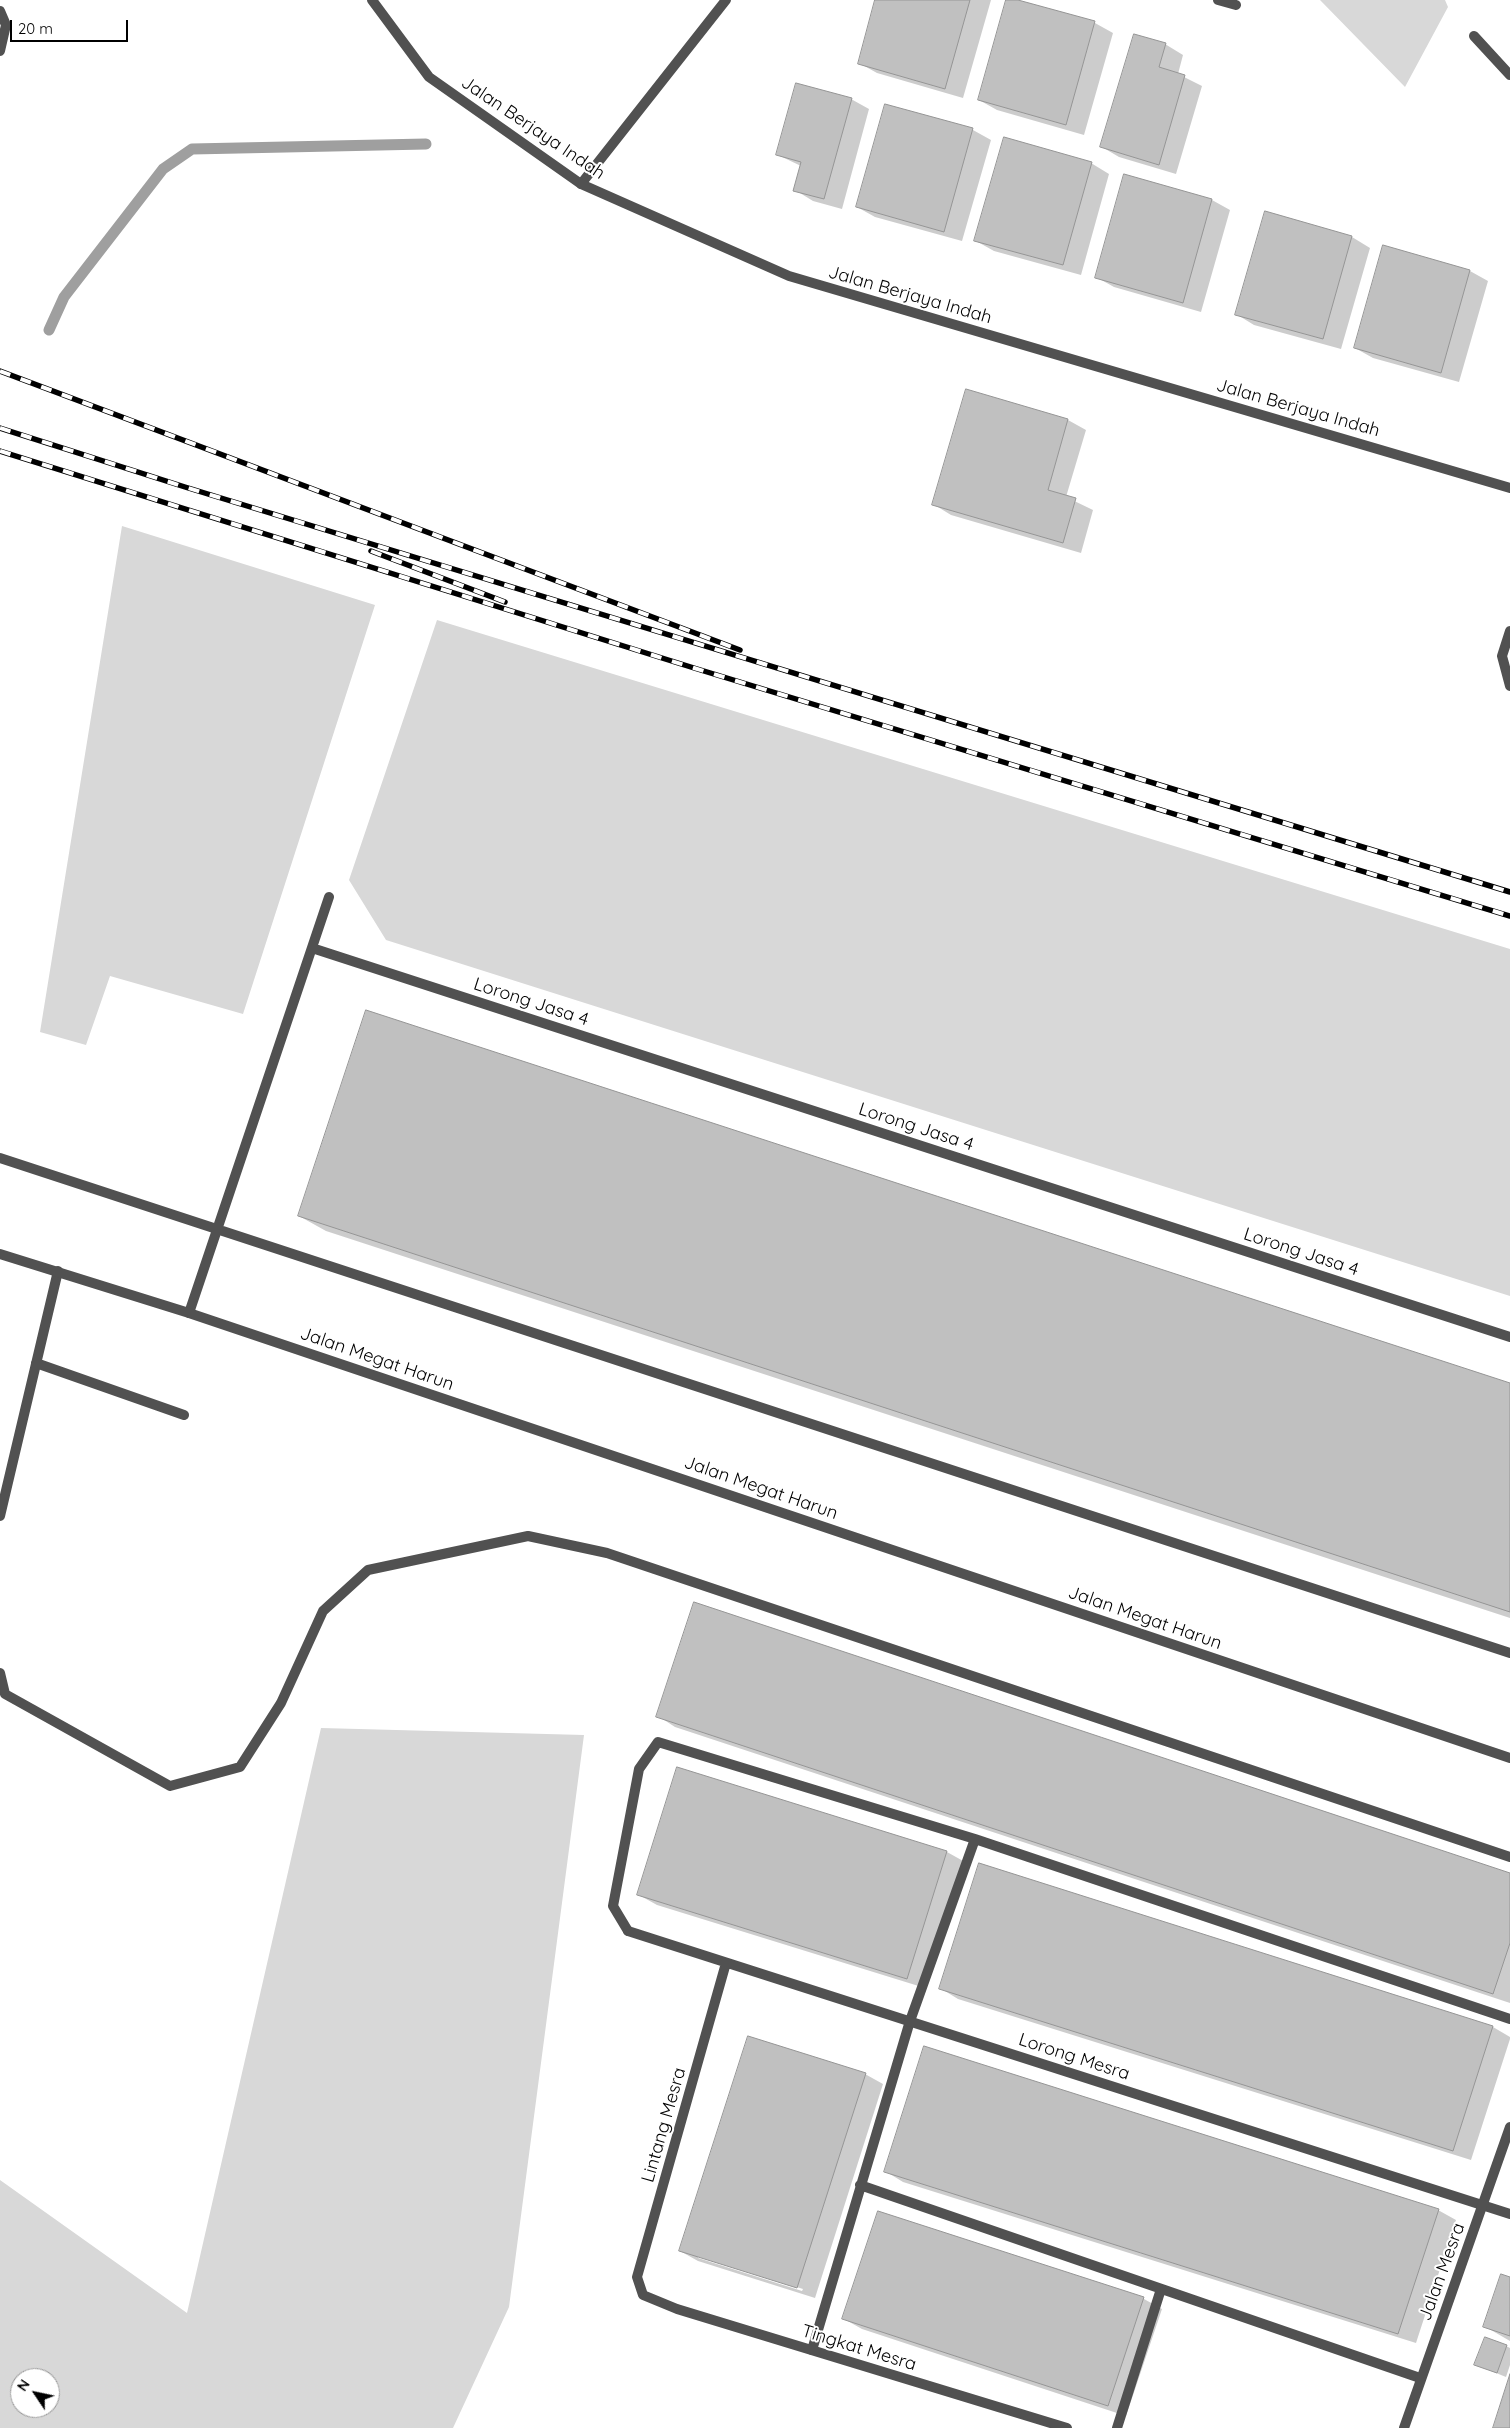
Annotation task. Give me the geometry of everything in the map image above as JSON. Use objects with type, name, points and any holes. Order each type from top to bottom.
[{"type":"street","name":"Jalan Berjaya Indah","points":[[372,0],[429,78],[581,184],[789,276],[1510,488]]},
{"type":"street","points":[[581,184],[726,0]]},
{"type":"street","points":[[1218,0],[1236,4]]},
{"type":"street","points":[[0,12],[6,25],[0,51]]},
{"type":"street","points":[[1474,36],[1510,75]]},
{"type":"street","points":[[1510,631],[1502,656],[1510,686]]},
{"type":"street","points":[[189,1313],[329,897]]},
{"type":"street","name":"Lorong Jasa 4","points":[[312,948],[1510,1337]]},
{"type":"street","points":[[0,1158],[1510,1653]]},
{"type":"street","name":"Jalan Megat Harun","points":[[0,1254],[189,1313],[1510,1758]]},
{"type":"street","points":[[0,1516],[58,1271]]},
{"type":"street","points":[[36,1363],[184,1415]]},
{"type":"street","points":[[0,1673],[5,1694],[170,1786],[240,1767],[281,1703],[323,1610],[368,1570],[528,1536],[607,1553],[1510,1857]]},
{"type":"street","name":"Lorong Mesra","points":[[975,1839],[658,1742],[640,1769],[613,1906],[628,1931],[1510,2214]]},
{"type":"street","points":[[812,2350],[910,2022],[975,1839],[1510,2019]]},
{"type":"street","name":"Lintang Mesra","points":[[643,2295],[637,2277],[726,1963]]},
{"type":"street","name":"Jalan Mesra","points":[[1404,2428],[1420,2378],[1484,2206],[1510,2127]]},
{"type":"street","points":[[860,2186],[1420,2378]]},
{"type":"street","points":[[1117,2428],[1161,2289]]},
{"type":"street","name":"Tingkat Mesra","points":[[643,2295],[677,2310],[1067,2428]]},
{"type":"shaded area","points":[[1320,0],[1445,0],[1448,7],[1405,87]]},
{"type":"shaded area","points":[[122,526],[375,605],[243,1014],[110,976],[86,1045],[40,1032]]},
{"type":"shaded area","points":[[437,620],[1510,949],[1510,1296],[386,940],[349,880]]},
{"type":"shaded area","points":[[321,1728],[584,1735],[509,2307],[453,2428],[0,2428],[0,2180],[187,2313]]},
{"type":"building","points":[[875,0],[970,0],[945,89],[858,64]]},
{"type":"building","points":[[1006,0],[1018,0],[1095,21],[1066,125],[978,100]]},
{"type":"building","points":[[1134,34],[1166,43],[1159,67],[1185,75],[1159,165],[1100,147]]},
{"type":"building","points":[[796,83],[852,98],[824,199],[793,191],[801,162],[776,155]]},
{"type":"building","points":[[885,104],[973,128],[944,232],[856,207]]},
{"type":"building","points":[[1004,137],[1092,162],[1063,265],[974,241]]},
{"type":"building","points":[[1124,174],[1212,199],[1183,303],[1095,278]]},
{"type":"building","points":[[1265,211],[1352,236],[1323,339],[1235,315]]},
{"type":"building","points":[[1383,245],[1470,270],[1441,373],[1354,348]]},
{"type":"building","points":[[966,389],[1068,419],[1048,490],[1076,498],[1063,543],[932,505]]},
{"type":"building","points":[[366,1010],[1510,1383],[1510,1612],[298,1216]]},
{"type":"building","points":[[694,1602],[1510,1873],[1510,1943],[1493,1994],[656,1717]]},
{"type":"building","points":[[677,1767],[947,1851],[907,1979],[637,1895]]},
{"type":"building","points":[[979,1863],[1493,2026],[1453,2151],[939,1989]]},
{"type":"building","points":[[748,2036],[866,2073],[797,2288],[679,2251]]},
{"type":"building","points":[[924,2046],[1439,2209],[1398,2334],[884,2172]]},
{"type":"building","points":[[878,2211],[1144,2297],[1108,2406],[842,2319]]},
{"type":"building","points":[[1501,2274],[1510,2277],[1510,2336],[1483,2327]]},
{"type":"building","points":[[1485,2337],[1507,2345],[1497,2373],[1474,2365]]},
{"type":"building","points":[[1510,2374],[1510,2428],[1493,2428]]},
{"type":"waterway","points":[[49,330],[64,297],[163,169],[192,149],[426,144]]},
{"type":"railway","points":[[0,371],[740,650]]},
{"type":"railway","points":[[0,428],[185,487],[1510,892]]},
{"type":"railway","points":[[0,451],[694,668],[1510,916]]},
{"type":"railway","points":[[371,551],[505,602]]}]
